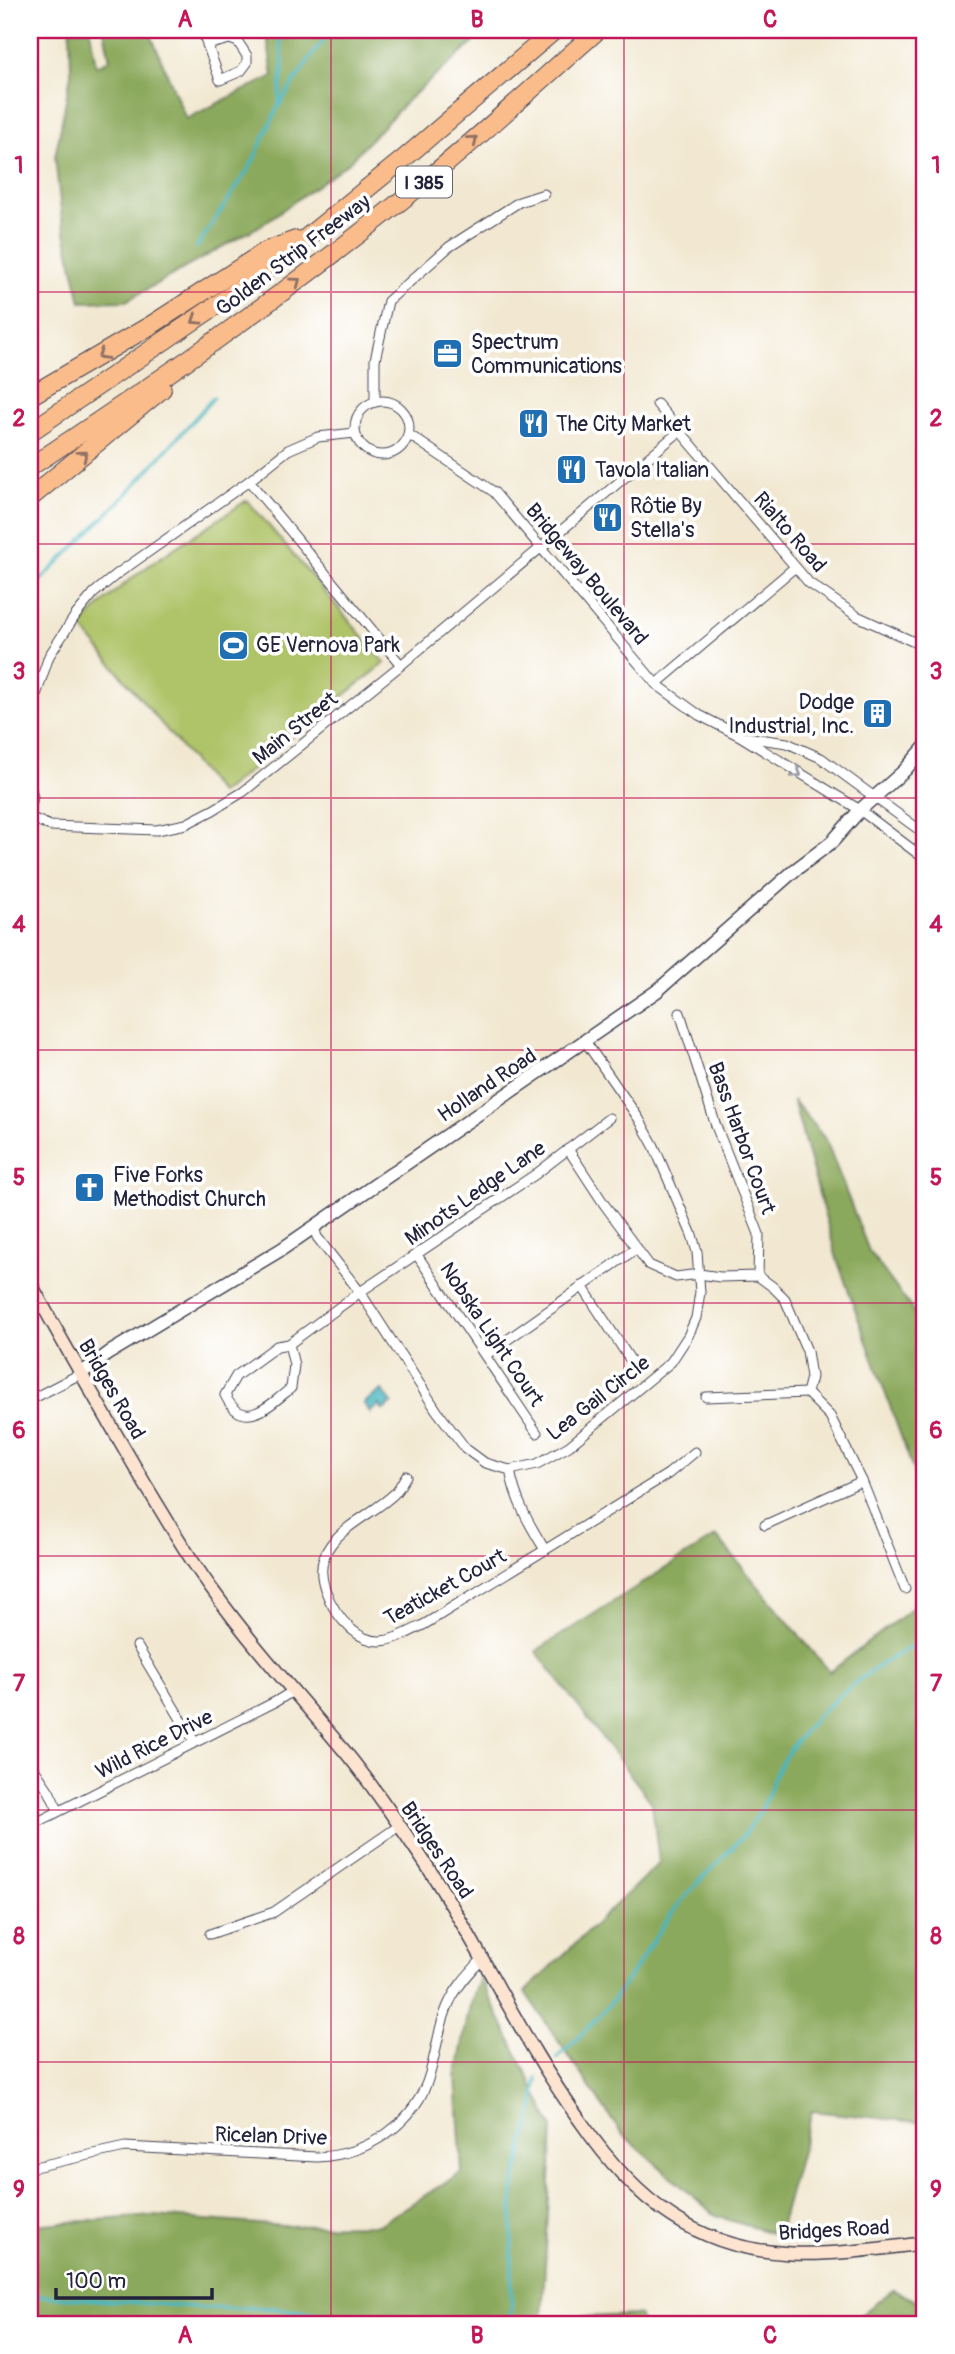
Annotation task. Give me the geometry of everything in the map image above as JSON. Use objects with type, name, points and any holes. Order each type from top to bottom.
[{"type":"highway","name":"Golden Strip Freeway","points":[[30,432],[215,307],[309,235],[555,30]]},
{"type":"highway","name":"Golden Strip Freeway","points":[[30,467],[242,323],[399,203],[598,30]]},
{"type":"highway","points":[[30,396],[153,324],[266,251],[309,235]]},
{"type":"highway","points":[[30,498],[242,323]]},
{"type":"main road","name":"Bridges Road","points":[[30,1282],[80,1374],[184,1549],[214,1592],[293,1691],[350,1757],[399,1826],[443,1891],[543,2067],[593,2140],[634,2186],[688,2227],[729,2244],[778,2253],[815,2255],[925,2243]]},
{"type":"street","points":[[202,30],[207,45],[220,80],[241,71],[247,63],[247,56],[238,42],[230,39],[207,45]]},
{"type":"street","points":[[375,402],[375,360],[388,301],[449,247],[519,202],[544,194]]},
{"type":"street","points":[[384,401],[401,409],[409,425],[408,434],[398,449],[381,455],[364,448],[355,433],[357,417],[362,410],[375,402],[384,401]]},
{"type":"street","name":"Rialto Road","points":[[657,404],[809,583],[857,616],[925,647]]},
{"type":"street","name":"Main Street","points":[[30,817],[50,826],[157,830],[186,824],[243,792],[401,665],[680,431]]},
{"type":"street","points":[[30,713],[49,656],[94,593],[288,450],[318,437],[355,433]]},
{"type":"street","name":"Bridgeway Boulevard","points":[[408,434],[494,492],[656,684],[699,715],[740,736],[860,810],[925,859]]},
{"type":"street","points":[[249,481],[401,665]]},
{"type":"street","points":[[656,684],[794,568]]},
{"type":"street","name":"Bridgeway Boulevard","points":[[740,736],[787,743],[821,758],[925,834]]},
{"type":"street","name":"Holland Road","points":[[30,1400],[80,1374],[109,1353],[282,1249],[657,991],[786,878],[832,842],[860,810],[905,770],[925,747]]},
{"type":"street","points":[[30,785],[33,797],[30,810]]},
{"type":"street","name":"Bass Harbor Court","points":[[680,1013],[716,1126],[759,1234],[758,1276]]},
{"type":"street","name":"Lea Gail Circle","points":[[510,1470],[537,1464],[569,1446],[655,1377],[670,1362],[688,1336],[696,1318],[700,1292],[692,1235],[654,1146],[639,1119],[585,1041]]},
{"type":"street","name":"Minots Ledge Lane","points":[[289,1344],[294,1365],[291,1388],[252,1415],[240,1414],[230,1406],[225,1395],[236,1376],[277,1346],[289,1344],[360,1292],[536,1174],[609,1118]]},
{"type":"street","points":[[568,1149],[649,1265],[676,1277],[699,1274],[720,1277],[758,1276],[785,1299],[807,1350],[811,1377],[807,1393]]},
{"type":"street","points":[[314,1227],[317,1237],[360,1292],[437,1411],[461,1443],[485,1463],[510,1470],[527,1521],[545,1550]]},
{"type":"street","points":[[486,1355],[637,1248]]},
{"type":"street","name":"Nobska Light Court","points":[[417,1255],[537,1433]]},
{"type":"street","points":[[582,1286],[631,1361]]},
{"type":"street","points":[[706,1397],[807,1393],[830,1416],[862,1482],[905,1589]]},
{"type":"street","name":"Teaticket Court","points":[[407,1476],[394,1494],[353,1522],[324,1554],[321,1577],[330,1605],[352,1630],[377,1642],[393,1640],[425,1624],[668,1474],[695,1452]]},
{"type":"street","points":[[765,1525],[862,1482]]},
{"type":"street","points":[[137,1646],[194,1741]]},
{"type":"street","name":"Wild Rice Drive","points":[[30,1826],[293,1691]]},
{"type":"street","points":[[30,1763],[58,1810]]},
{"type":"street","points":[[210,1934],[274,1912],[399,1826]]},
{"type":"street","name":"Ricelan Drive","points":[[30,2168],[125,2147],[317,2157],[337,2155],[371,2144],[400,2123],[416,2103],[428,2080],[442,2020],[450,2001],[464,1979],[483,1958]]},
{"type":"green space","points":[[70,30],[90,30],[96,66],[110,60],[104,30],[149,30],[186,119],[273,76],[266,30],[488,30],[409,99],[348,163],[263,224],[126,301],[81,302],[62,220],[55,157],[71,74]]},
{"type":"green space","name":"GE Vernova Park","points":[[247,500],[385,663],[220,794],[81,627],[116,591],[181,543]]},
{"type":"green space","points":[[793,1100],[826,1140],[869,1251],[925,1327],[925,1503],[837,1259]]},
{"type":"green space","points":[[716,1536],[830,1672],[911,1609],[925,1585],[925,2123],[812,2111],[778,2235],[716,2216],[621,2133],[525,1992],[659,1863],[652,1803],[536,1651]]},
{"type":"green space","points":[[480,1977],[553,2128],[542,2318],[639,2315],[641,2324],[30,2324],[30,2225],[154,2216],[284,2226],[378,2225],[462,2172],[456,2077],[470,2005]]},
{"type":"green space","points":[[893,2290],[925,2305],[925,2324],[849,2324]]},
{"type":"water","points":[[382,1390],[392,1403],[383,1410],[379,1405],[370,1412],[364,1403]]},
{"type":"waterway","points":[[279,30],[283,65],[279,105]]},
{"type":"waterway","points":[[197,247],[251,165],[278,107],[332,30]]},
{"type":"waterway","points":[[30,591],[125,496],[214,397]]},
{"type":"waterway","points":[[557,2058],[612,2001],[676,1908],[745,1833],[764,1804],[776,1772],[805,1731],[822,1712],[860,1679],[925,1640]]},
{"type":"waterway","points":[[511,2324],[513,2189],[534,2105],[537,2078]]},
{"type":"waterway","points":[[30,2295],[210,2308],[270,2308],[362,2318],[375,2324]]},
{"type":"place","name":"Spectrum Communications","points":[[448,354]]},
{"type":"place","name":"The City Market","points":[[533,424]]},
{"type":"place","name":"Tavola Italian","points":[[572,470]]},
{"type":"place","name":"Rôtie By Stella's","points":[[607,518]]},
{"type":"place","name":"GE Vernova Park","points":[[233,645]]},
{"type":"place","name":"Dodge Industrial, Inc.","points":[[877,714]]},
{"type":"place","name":"Five Forks Methodist Church","points":[[90,1187]]}]
